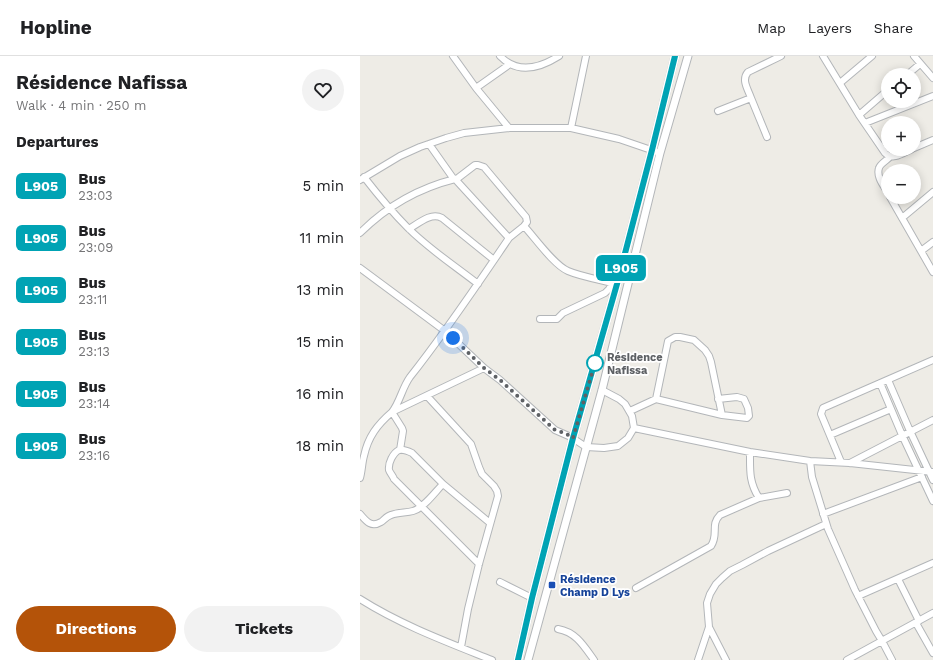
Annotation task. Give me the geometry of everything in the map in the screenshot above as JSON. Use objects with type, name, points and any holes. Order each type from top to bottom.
[{"type":"street","points":[[453,56],[476,88],[509,128]]},
{"type":"street","points":[[500,56],[510,64],[523,68],[536,67],[548,63],[559,56]]},
{"type":"street","points":[[571,128],[586,56]]},
{"type":"street","points":[[518,660],[532,598],[573,438],[652,150],[675,56]]},
{"type":"street","points":[[528,660],[602,390],[660,153],[688,56]]},
{"type":"street","points":[[767,137],[744,79],[748,72],[781,56]]},
{"type":"street","points":[[823,56],[859,114],[885,153],[890,157]]},
{"type":"street","points":[[840,83],[872,56]]},
{"type":"street","points":[[914,56],[933,78]]},
{"type":"street","points":[[476,88],[510,64]]},
{"type":"street","points":[[915,68],[920,64]]},
{"type":"street","points":[[859,114],[881,96]]},
{"type":"street","points":[[865,123],[933,96]]},
{"type":"street","points":[[718,111],[751,98]]},
{"type":"street","points":[[870,105],[876,118]]},
{"type":"street","points":[[658,126],[667,129]]},
{"type":"street","points":[[478,284],[423,242],[362,178],[400,156],[429,144],[464,133],[509,128],[571,128],[619,139],[660,153]]},
{"type":"street","points":[[921,145],[933,140]]},
{"type":"street","points":[[429,144],[453,178],[509,238]]},
{"type":"street","points":[[883,164],[890,157],[894,156]]},
{"type":"street","points":[[360,233],[389,208],[420,191],[439,183],[458,178],[475,165],[484,167],[526,217],[527,222],[509,238],[478,284],[407,382],[398,403],[392,412],[374,430],[364,454],[360,478]]},
{"type":"street","points":[[881,166],[879,168],[879,176],[881,180]]},
{"type":"street","points":[[902,218],[933,192]]},
{"type":"street","points":[[894,204],[933,272]]},
{"type":"street","points":[[409,229],[432,216],[438,216],[494,260]]},
{"type":"street","points":[[524,226],[561,267],[578,274],[615,283]]},
{"type":"street","points":[[921,251],[933,242]]},
{"type":"street","points":[[360,268],[445,330],[484,368],[500,380],[555,430],[565,433],[586,447],[604,448],[618,446],[628,438],[634,428],[632,416],[626,404],[602,390]]},
{"type":"street","points":[[540,319],[557,319],[563,313],[605,292],[615,283]]},
{"type":"street","points":[[656,399],[668,341],[675,337],[694,340],[709,356],[722,415]]},
{"type":"street","points":[[841,462],[821,414],[823,408],[933,360]]},
{"type":"street","points":[[392,412],[484,368]]},
{"type":"street","points":[[888,380],[910,431],[931,472],[933,480]]},
{"type":"street","points":[[880,383],[902,435],[933,501]]},
{"type":"street","points":[[427,396],[471,444],[482,474],[497,490],[498,496],[479,564],[460,647]]},
{"type":"street","points":[[630,411],[656,399],[722,415],[747,418],[749,416],[750,413],[744,399],[737,397],[718,399]]},
{"type":"street","points":[[830,436],[891,409]]},
{"type":"street","points":[[392,412],[403,431],[400,450]]},
{"type":"street","points":[[850,463],[933,420]]},
{"type":"street","points":[[634,428],[750,452],[810,461],[841,462],[931,472]]},
{"type":"street","points":[[479,564],[394,478],[389,469],[390,460],[395,453],[400,450],[406,450],[412,453],[443,484],[490,523]]},
{"type":"street","points":[[750,452],[750,477],[752,485],[759,498]]},
{"type":"street","points":[[810,461],[812,477],[826,524],[858,596],[892,660]]},
{"type":"street","points":[[823,514],[922,477]]},
{"type":"street","points":[[360,514],[367,523],[376,524],[390,515],[414,511],[422,506],[443,484]]},
{"type":"street","points":[[636,588],[711,546],[714,541],[714,524],[720,515],[759,498],[787,493]]},
{"type":"street","points":[[726,660],[710,627],[707,603],[716,584],[730,571],[768,551],[826,524]]},
{"type":"street","points":[[858,596],[933,563]]},
{"type":"street","points":[[898,579],[933,653]]},
{"type":"street","points":[[500,582],[532,598]]},
{"type":"street","points":[[360,599],[384,614],[492,660]]},
{"type":"street","points":[[847,660],[855,658],[882,641],[933,613]]},
{"type":"street","points":[[698,660],[710,627]]},
{"type":"street","points":[[558,629],[579,640],[594,660]]},
{"type":"bus line","name":"L905","points":[[518,660],[532,598],[573,438],[617,284],[675,56]]},
{"type":"place","name":"Résidence Nafissa","points":[[595,363]]},
{"type":"place","name":"Résidence Champ D Lys","points":[[552,585]]},
{"type":"route","points":[[453,338],[484,368],[500,380],[555,430],[565,433],[573,438],[595,363]]}]
